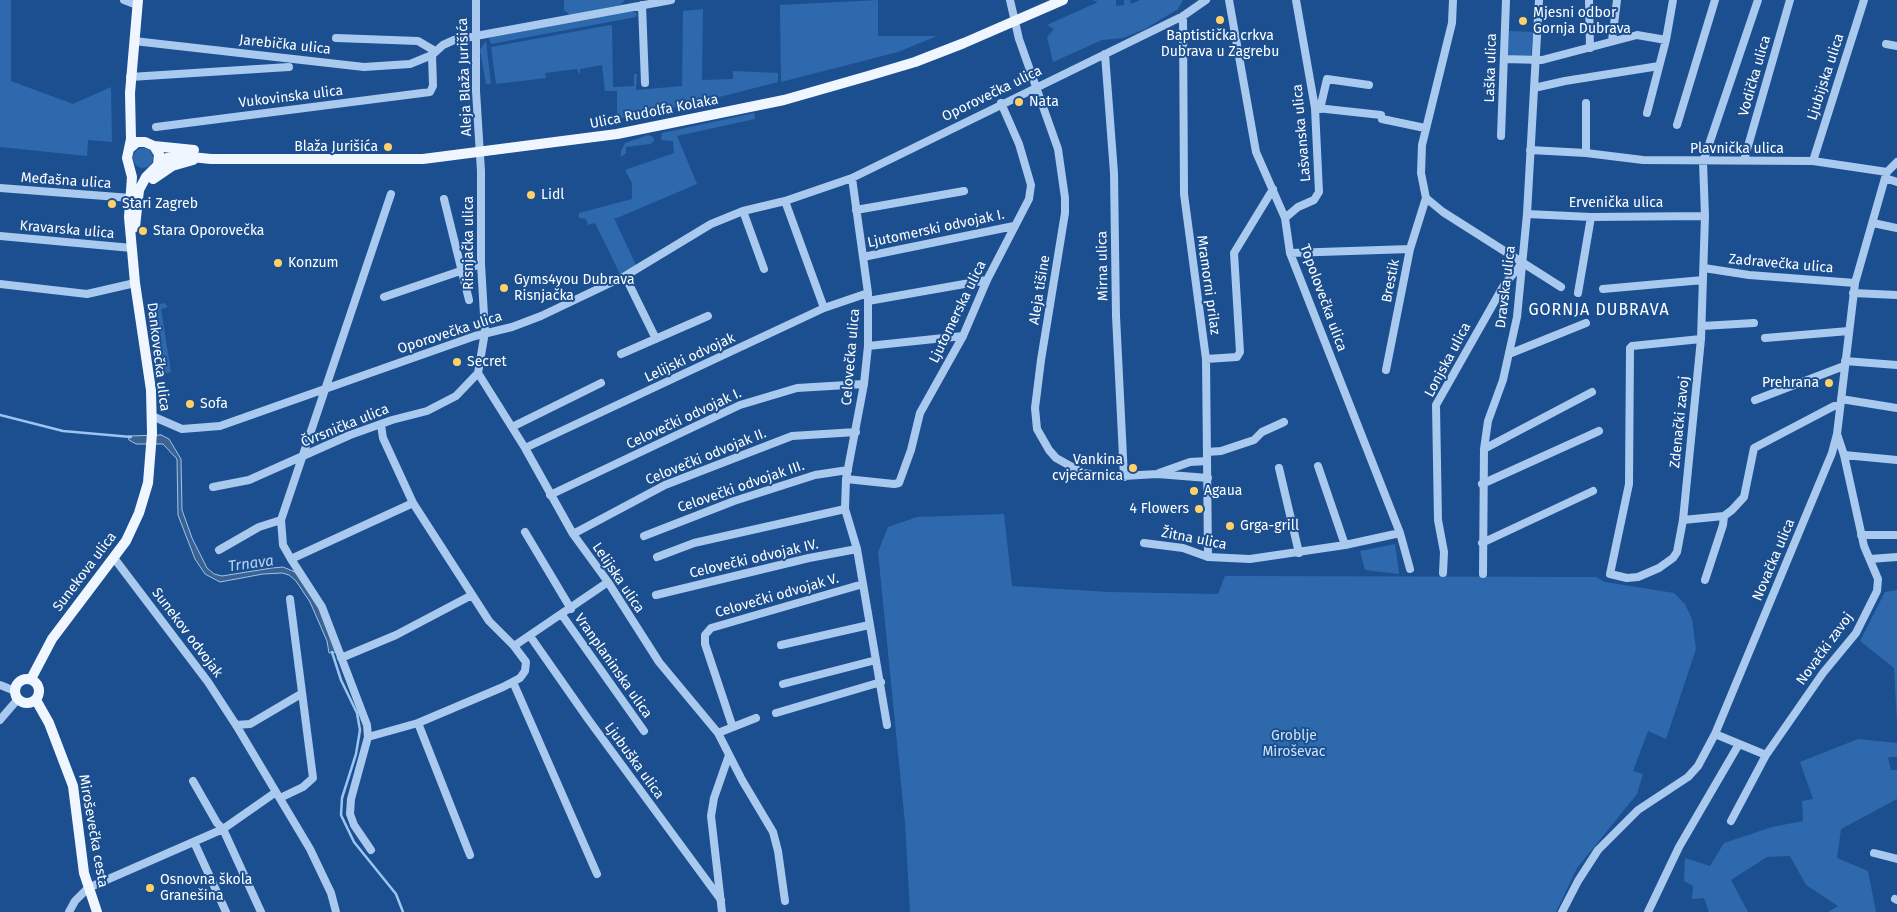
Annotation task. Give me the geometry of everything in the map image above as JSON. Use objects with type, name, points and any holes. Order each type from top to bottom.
[{"type":"main road","name":"Ulica Rudolfa Kolaka","points":[[154,169],[167,158],[176,156],[205,158],[423,159],[617,134],[784,100],[915,62],[1016,22],[1063,0]]},
{"type":"main road","points":[[130,122],[138,136],[150,144],[159,154],[154,169],[140,174],[130,167],[127,158],[129,150],[130,77],[137,2]]},
{"type":"main road","points":[[129,150],[137,142],[150,144]]},
{"type":"main road","name":"Ulica Rudolfa Kolaka","points":[[150,144],[200,151],[232,158]]},
{"type":"main road","points":[[136,211],[150,183],[163,170],[182,162],[205,158]]},
{"type":"main road","name":"Dankovečka ulica","points":[[130,167],[132,177],[129,216],[135,284],[149,375],[152,416],[151,446]]},
{"type":"main road","name":"Dankovečka ulica","points":[[132,245],[141,185],[154,169]]},
{"type":"main road","name":"Sunekova ulica","points":[[31,679],[52,639],[114,558],[133,529],[143,503],[151,446]]},
{"type":"main road","points":[[31,679],[40,688],[36,700],[25,703],[16,695],[20,681],[31,679]]},
{"type":"main road","name":"Miroševečka cesta","points":[[36,700],[49,723],[73,786],[88,888],[97,912]]},
{"type":"street","points":[[124,0],[137,2]]},
{"type":"street","name":"Aleja Blaža Jurišića","points":[[476,0],[475,36],[481,152]]},
{"type":"street","name":"Jarebička ulica","points":[[134,41],[364,67],[410,64],[434,53],[454,40],[672,0]]},
{"type":"street","name":"Aleja tišine","points":[[1010,0],[1035,87],[1058,149],[1065,198],[1065,213],[1035,408],[1037,429],[1049,450],[1074,470],[1092,476],[1124,477],[1157,474],[1208,478]]},
{"type":"street","name":"Oporovečka ulica","points":[[152,416],[176,428],[207,429],[323,391],[485,332],[512,327],[541,316],[625,276],[690,235],[743,211],[785,201],[852,178],[1001,103],[1183,16],[1206,0]]},
{"type":"street","name":"Topolovečka ulica","points":[[1229,0],[1256,152],[1286,218],[1290,253],[1400,533],[1410,569]]},
{"type":"street","name":"Lašvanska ulica","points":[[1286,218],[1298,207],[1314,200],[1319,192],[1318,108],[1296,0]]},
{"type":"street","name":"Brestik","points":[[1386,370],[1410,249],[1426,198],[1421,172],[1425,128],[1452,23],[1453,0]]},
{"type":"street","name":"Laška ulica","points":[[1501,136],[1506,0]]},
{"type":"street","name":"Dravska ulica","points":[[1483,574],[1482,484],[1484,449],[1488,421],[1503,380],[1517,317],[1527,214],[1539,0]]},
{"type":"street","points":[[1589,0],[1590,48]]},
{"type":"street","points":[[1612,40],[1617,0]]},
{"type":"street","points":[[1647,113],[1666,40],[1673,0]]},
{"type":"street","points":[[1678,125],[1715,0]]},
{"type":"street","name":"Zdenački zavoj","points":[[1701,339],[1632,346],[1630,348],[1629,484],[1610,574],[1627,578],[1638,577],[1674,558],[1677,552],[1683,520],[1701,339],[1702,326],[1705,216],[1703,162],[1758,0]]},
{"type":"street","name":"Vodička ulica","points":[[1744,160],[1790,0]]},
{"type":"street","name":"Ljubijska ulica","points":[[1813,161],[1864,0]]},
{"type":"street","points":[[642,5],[645,83]]},
{"type":"street","name":"Mramorni prilaz","points":[[1183,16],[1184,194],[1206,359],[1208,557]]},
{"type":"street","points":[[1504,59],[1536,61],[1637,35],[1666,40]]},
{"type":"street","name":"Jarebička ulica","points":[[336,38],[418,41],[434,53]]},
{"type":"street","points":[[1886,44],[1897,46]]},
{"type":"street","name":"Vukovinska ulica","points":[[156,127],[430,92],[433,86],[434,53]]},
{"type":"street","name":"Mirna ulica","points":[[1105,54],[1114,173],[1116,316],[1124,477]]},
{"type":"street","points":[[1534,88],[1565,81],[1659,66]]},
{"type":"street","points":[[130,77],[289,67]]},
{"type":"street","points":[[1369,85],[1327,79],[1318,108],[1382,117],[1425,128]]},
{"type":"street","name":"Ljutomerska ulica","points":[[846,479],[899,483],[911,450],[920,413],[963,336],[987,280],[1029,199],[1031,185],[1019,144],[1001,103]]},
{"type":"street","points":[[1586,104],[1586,153]]},
{"type":"street","name":"Plavnička ulica","points":[[1530,150],[1586,153],[1643,160],[1703,162],[1744,160],[1813,161],[1886,175],[1897,182]]},
{"type":"street","name":"Risnjačka ulica","points":[[481,152],[481,264],[485,332]]},
{"type":"street","points":[[1886,175],[1897,162]]},
{"type":"street","name":"Novačka ulica","points":[[1562,912],[1578,881],[1598,850],[1638,810],[1688,777],[1698,766],[1715,734],[1827,465],[1836,434],[1855,283],[1886,175]]},
{"type":"street","name":"Celovečka ulica","points":[[852,178],[868,297],[868,346],[864,384],[846,479],[845,508],[857,549],[887,725]]},
{"type":"street","name":"Međašna ulica","points":[[0,188],[131,198]]},
{"type":"street","points":[[1206,359],[1236,357],[1240,352],[1234,253],[1273,189]]},
{"type":"street","points":[[856,210],[964,191]]},
{"type":"street","points":[[371,850],[354,825],[350,814],[351,800],[368,737],[360,704],[322,608],[283,545],[281,520],[300,458],[391,194]]},
{"type":"street","points":[[1426,198],[1443,212],[1561,287]]},
{"type":"street","name":"Risnjačka ulica","points":[[444,199],[460,270],[469,300]]},
{"type":"street","points":[[785,201],[824,308]]},
{"type":"street","points":[[743,211],[764,269]]},
{"type":"street","name":"Ervenička ulica","points":[[1527,214],[1591,217],[1705,216]]},
{"type":"street","points":[[1578,293],[1591,217]]},
{"type":"street","points":[[1873,223],[1897,228]]},
{"type":"street","name":"Ljutomerski odvojak I.","points":[[863,257],[1014,226]]},
{"type":"street","name":"Kravarska ulica","points":[[0,236],[132,245]]},
{"type":"street","points":[[1290,253],[1410,249]]},
{"type":"street","name":"Lonjska ulica","points":[[1443,573],[1444,552],[1438,520],[1436,405],[1504,285],[1523,262]]},
{"type":"street","points":[[384,296],[481,264]]},
{"type":"street","name":"Zadravečka ulica","points":[[1704,268],[1749,275],[1855,283]]},
{"type":"street","points":[[625,276],[656,339]]},
{"type":"street","name":"Lelijski odvojak","points":[[525,448],[824,308],[868,297],[987,280]]},
{"type":"street","points":[[1603,289],[1703,280]]},
{"type":"street","points":[[0,284],[87,294],[135,284]]},
{"type":"street","points":[[1853,293],[1897,295]]},
{"type":"street","points":[[621,354],[708,316]]},
{"type":"street","points":[[1509,354],[1586,323]]},
{"type":"street","points":[[1702,326],[1754,323]]},
{"type":"street","points":[[478,373],[485,332]]},
{"type":"street","points":[[1765,338],[1849,332]]},
{"type":"street","points":[[868,346],[963,336]]},
{"type":"street","points":[[1755,400],[1845,363],[1897,366]]},
{"type":"street","name":"Lelijska ulica","points":[[478,373],[525,448],[573,534],[608,582],[659,662],[718,733],[773,832],[780,859],[785,902]]},
{"type":"street","name":"Čvrsnička ulica","points":[[213,487],[248,480],[350,435],[392,420],[427,411],[456,396],[478,373]]},
{"type":"street","points":[[512,427],[601,383]]},
{"type":"street","name":"Celovečki odvojak I.","points":[[550,495],[740,405],[797,388],[864,384]]},
{"type":"street","points":[[1484,449],[1592,392]]},
{"type":"street","points":[[1683,520],[1724,516],[1744,497],[1754,448],[1840,402],[1897,408]]},
{"type":"street","points":[[1207,452],[1221,451],[1254,440],[1262,432],[1284,422]]},
{"type":"street","points":[[368,737],[418,723],[513,682],[520,678],[525,671],[526,662],[514,646],[489,621],[413,504],[383,438],[381,425]]},
{"type":"street","points":[[1482,484],[1598,431]]},
{"type":"street","name":"Celovečki odvojak II.","points":[[573,534],[664,485],[792,436],[856,432]]},
{"type":"street","name":"Novački zavoj","points":[[1731,821],[1766,755],[1823,673],[1856,633],[1877,590],[1878,579],[1861,536],[1844,455],[1836,434]]},
{"type":"street","points":[[1844,455],[1897,460]]},
{"type":"street","name":"Aleja tišine","points":[[1157,474],[1190,462],[1207,461]]},
{"type":"street","points":[[1318,466],[1345,545]]},
{"type":"street","points":[[1279,468],[1299,553]]},
{"type":"street","name":"Celovečki odvojak III.","points":[[644,536],[734,501],[815,475],[848,470]]},
{"type":"street","points":[[1482,543],[1593,491]]},
{"type":"street","points":[[291,559],[413,504]]},
{"type":"street","points":[[657,557],[694,543],[845,508]]},
{"type":"street","points":[[1705,580],[1723,525],[1724,516]]},
{"type":"street","points":[[218,550],[259,528],[281,520]]},
{"type":"street","name":"Vranplaninska ulica","points":[[524,532],[571,609]]},
{"type":"street","name":"Žitna ulica","points":[[1144,543],[1184,548],[1208,557],[1250,559],[1299,553],[1400,533]]},
{"type":"street","points":[[1861,536],[1897,535]]},
{"type":"street","name":"Celovečki odvojak IV.","points":[[656,595],[809,558],[857,549]]},
{"type":"street","points":[[1870,559],[1897,557]]},
{"type":"street","name":"Sunekov odvojak","points":[[114,558],[208,682],[236,725],[310,849],[331,893],[336,912]]},
{"type":"street","name":"Vranplaninska ulica","points":[[514,646],[608,582]]},
{"type":"street","name":"Celovečki odvojak V.","points":[[732,725],[705,644],[705,635],[711,628],[863,584]]},
{"type":"street","points":[[341,658],[396,635],[472,595]]},
{"type":"street","points":[[70,912],[75,901],[88,888],[223,829],[278,795],[303,787],[313,778],[290,599]]},
{"type":"street","name":"Vranplaninska ulica","points":[[562,615],[644,731]]},
{"type":"street","points":[[781,645],[869,625]]},
{"type":"street","name":"Ljubuška ulica","points":[[530,636],[720,900]]},
{"type":"street","points":[[782,684],[876,660]]},
{"type":"street","points":[[513,682],[597,874]]},
{"type":"street","points":[[776,713],[881,682]]},
{"type":"street","points":[[0,685],[16,695],[0,720]]},
{"type":"street","points":[[236,725],[250,724],[301,694]]},
{"type":"street","points":[[718,733],[732,725],[756,718]]},
{"type":"street","points":[[418,723],[470,855]]},
{"type":"street","points":[[1715,734],[1766,755]]},
{"type":"street","points":[[1648,912],[1680,847],[1739,744]]},
{"type":"street","points":[[722,912],[711,816],[714,798],[729,755]]},
{"type":"street","points":[[193,781],[217,823],[223,829],[261,912]]},
{"type":"street","points":[[194,842],[226,912]]},
{"type":"street","points":[[1874,853],[1897,859]]},
{"type":"green space","points":[[0,0],[11,0],[11,81],[73,104],[111,87],[112,142],[88,140],[87,156],[0,147]]},
{"type":"green space","points":[[564,0],[624,1],[620,5],[570,15],[564,10]]},
{"type":"green space","points":[[878,0],[878,36],[937,36],[898,52],[781,82],[780,5]]},
{"type":"green space","points":[[1092,0],[1116,0],[1116,6],[1124,5],[1124,0],[1130,0],[1131,4],[1140,0],[1183,0],[1178,9],[1145,29],[1123,38],[1102,40],[1053,62],[1047,37],[1054,29],[1047,25],[1098,2]]},
{"type":"green space","points":[[703,9],[702,80],[733,79],[733,71],[778,73],[778,82],[696,103],[617,119],[617,91],[605,91],[602,65],[580,69],[580,75],[577,69],[545,73],[546,78],[496,84],[491,47],[610,25],[612,26],[613,87],[634,86],[634,74],[637,74],[636,90],[682,86],[683,11]]},
{"type":"green space","points":[[630,10],[637,13],[636,17],[491,44],[489,38]]},
{"type":"green space","points":[[1509,31],[1533,32],[1531,56],[1508,55]]},
{"type":"green space","points":[[486,41],[491,84],[486,84],[480,50]]},
{"type":"green space","points":[[754,113],[755,119],[677,136],[697,184],[614,218],[636,265],[620,274],[595,223],[588,225],[586,219],[579,218],[579,213],[632,199],[632,183],[625,170],[674,153],[673,141],[661,140],[662,133]]},
{"type":"green space","points":[[648,135],[653,137],[654,141],[650,144],[626,147],[626,153],[621,157],[621,151],[625,143]]},
{"type":"green space","points":[[143,148],[150,151],[153,158],[150,165],[143,168],[136,165],[133,158],[136,151]]},
{"type":"green space","points":[[164,303],[168,307],[161,309],[171,372],[162,374],[150,309],[152,306]]},
{"type":"green space","name":"Groblje Miroševac","points":[[1004,514],[1012,586],[1108,592],[1218,594],[1225,576],[1596,577],[1605,582],[1674,593],[1685,604],[1692,619],[1696,649],[1666,739],[1648,731],[1633,771],[1643,774],[1637,794],[1577,868],[1556,912],[910,912],[905,823],[878,552],[888,527],[917,517]]},
{"type":"green space","points":[[1395,544],[1399,574],[1365,570],[1360,551]]},
{"type":"green space","points":[[1897,590],[1897,722],[1894,668],[1860,641],[1885,592]]},
{"type":"green space","points":[[1858,739],[1897,743],[1897,757],[1888,757],[1891,770],[1897,770],[1897,799],[1841,829],[1837,858],[1868,871],[1876,912],[1828,912],[1838,906],[1806,885],[1790,856],[1767,857],[1731,880],[1748,912],[1709,912],[1704,898],[1692,899],[1693,886],[1684,881],[1685,858],[1710,866],[1724,843],[1772,827],[1803,821],[1802,801],[1813,799],[1800,762]]},
{"type":"shaded area","points":[[161,435],[169,439],[181,459],[182,510],[192,538],[207,568],[214,574],[222,576],[283,567],[295,572],[317,603],[336,652],[329,653],[327,641],[310,602],[296,581],[289,575],[282,573],[263,574],[220,582],[205,574],[195,559],[178,515],[177,459],[163,444],[136,444],[129,440],[128,436]]},
{"type":"waterway","name":"Trnava","points":[[0,415],[63,431],[131,437]]},
{"type":"waterway","name":"Trnava","points":[[332,652],[341,680],[357,713],[360,730],[356,754],[342,798],[341,815],[354,842],[396,894],[403,912]]},
{"type":"place","name":"Baptistička crkva Dubrava u Zagrebu","points":[[1220,20]]},
{"type":"place","name":"Mjesni odbor Gornja Dubrava","points":[[1523,21]]},
{"type":"place","name":"Nata","points":[[1019,102]]},
{"type":"place","name":"Blaža Jurišića","points":[[388,147]]},
{"type":"place","name":"Lidl","points":[[531,195]]},
{"type":"place","name":"Stari Zagreb","points":[[112,204]]},
{"type":"place","name":"Stara Oporovečka","points":[[143,231]]},
{"type":"place","name":"Konzum","points":[[278,263]]},
{"type":"place","name":"Gyms4you Dubrava Risnjačka","points":[[504,288]]},
{"type":"place","name":"Secret","points":[[457,362]]},
{"type":"place","name":"Prehrana","points":[[1829,383]]},
{"type":"place","name":"Sofa","points":[[190,404]]},
{"type":"place","name":"Vankina cvjećarnica","points":[[1133,468]]},
{"type":"place","name":"Agaua","points":[[1194,491]]},
{"type":"place","name":"4 Flowers","points":[[1199,509]]},
{"type":"place","name":"Grga-grill","points":[[1230,526]]},
{"type":"place","name":"Osnovna škola Granešina","points":[[150,888]]},
{"type":"district","name":"GORNJA DUBRAVA","points":[[1599,311]]}]
